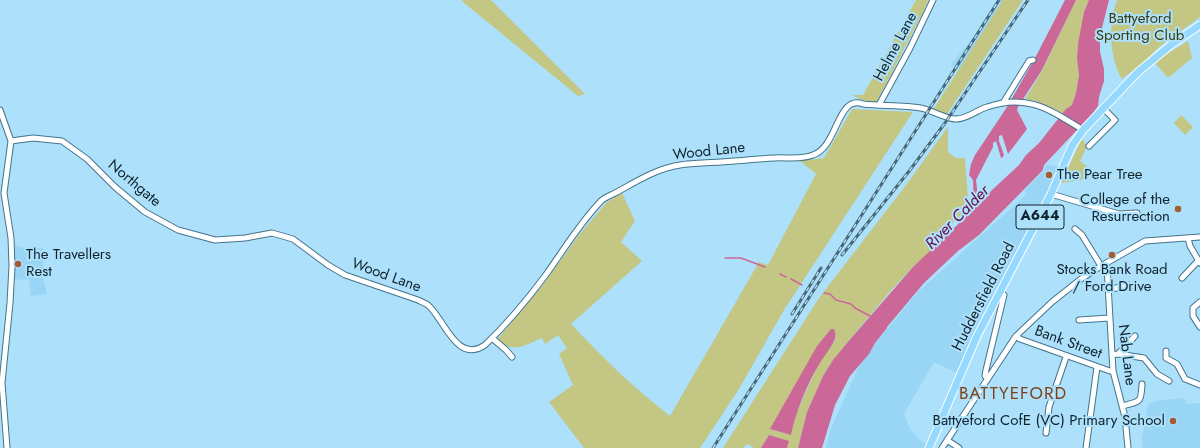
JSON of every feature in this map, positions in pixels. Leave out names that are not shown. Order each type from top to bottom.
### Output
[{"type":"highway","name":"Huddersfield Road","points":[[929,448],[977,336],[1051,194],[1081,129],[1138,72],[1172,44],[1200,24]]},
{"type":"street","name":"Helme Lane","points":[[879,105],[910,48],[933,0]]},
{"type":"street","points":[[1005,102],[1029,61],[1033,60]]},
{"type":"street","name":"Wood Lane","points":[[293,239],[328,265],[345,275],[418,300],[429,306],[452,338],[464,348],[473,351],[479,349],[492,338],[525,301],[575,231],[602,200],[639,180],[664,169],[680,165],[804,157],[814,155],[828,144],[841,116],[849,104],[858,102],[863,104],[921,108],[956,119],[1005,102],[1026,102],[1038,104],[1081,129]]},
{"type":"street","points":[[1089,146],[1117,121],[1103,108]]},
{"type":"street","points":[[0,110],[11,142],[4,193],[11,238],[12,266],[10,303],[2,364],[3,430],[7,448]]},
{"type":"street","name":"Northgate","points":[[11,142],[33,138],[62,142],[87,159],[115,187],[144,212],[178,230],[215,240],[245,238],[272,233],[293,239]]},
{"type":"street","points":[[1051,194],[1119,214],[1137,213]]},
{"type":"street","points":[[1075,229],[1082,235],[1103,265]]},
{"type":"street","points":[[942,448],[1016,336],[1052,302],[1081,279],[1145,241],[1200,237]]},
{"type":"street","points":[[1182,278],[1199,262],[1190,246],[1188,238]]},
{"type":"street","name":"Nab Lane","points":[[1103,265],[1107,267],[1113,371],[1125,417],[1128,448]]},
{"type":"street","points":[[1108,290],[1128,285],[1132,286]]},
{"type":"street","points":[[987,378],[985,376],[986,370],[1004,295],[1000,292]]},
{"type":"street","points":[[1200,302],[1193,308],[1193,316],[1200,327]]},
{"type":"street","points":[[1079,320],[1109,318]]},
{"type":"street","name":"Bank Street","points":[[1016,336],[1020,339],[1066,356],[1113,371]]},
{"type":"street","points":[[1118,354],[1135,336]]},
{"type":"street","points":[[492,338],[512,357]]},
{"type":"street","points":[[1166,351],[1166,358],[1178,364],[1185,379],[1199,385]]},
{"type":"street","points":[[1112,355],[1118,354],[1144,358],[1157,374],[1169,380]]},
{"type":"street","points":[[1046,432],[1049,406],[1066,356]]},
{"type":"street","points":[[1086,448],[1097,366]]},
{"type":"street","points":[[1122,406],[1138,402],[1141,398],[1142,384]]},
{"type":"street","points":[[946,440],[959,448]]},
{"type":"shaded area","points":[[997,0],[1004,0],[959,70],[951,64],[970,42]]},
{"type":"shaded area","points":[[1065,0],[1076,0],[1042,70],[1017,110],[1027,129],[1008,154],[1002,135],[999,136],[999,141],[1004,155],[1002,158],[996,141],[993,143],[993,147],[976,180],[979,205],[991,191],[1019,165],[1066,109],[1072,105],[1079,75],[1077,59],[1078,44],[1084,12],[1089,0],[1109,0],[1100,36],[1100,52],[1104,69],[1104,81],[1098,106],[1044,165],[1043,170],[979,235],[958,251],[924,283],[887,327],[869,354],[850,376],[835,405],[822,448],[798,448],[807,412],[823,376],[833,360],[913,267],[974,209],[973,180],[969,175],[971,164],[975,155],[1007,107],[1034,60]]},
{"type":"shaded area","points":[[1046,165],[1058,166],[1051,190],[979,325],[957,373],[934,362],[904,414],[910,429],[926,444],[925,448],[826,448],[831,428],[863,358],[918,292],[1026,195],[1025,190],[1045,170]]},
{"type":"shaded area","points":[[13,243],[19,247],[43,248],[43,277],[47,294],[31,296],[29,279],[13,280]]},
{"type":"shaded area","points":[[831,329],[834,329],[835,332],[834,340],[805,391],[791,435],[770,429],[817,346]]},
{"type":"shaded area","name":"Battyeford CofE (VC) Primary School","points":[[1184,398],[1187,404],[1200,403],[1200,448],[1143,448],[1142,439],[1148,404],[1158,401]]},
{"type":"shaded area","points":[[769,435],[789,441],[787,448],[761,448]]},
{"type":"green space","points":[[462,0],[491,0],[585,94],[578,96]]},
{"type":"green space","points":[[916,0],[928,0],[876,103],[862,100],[852,95],[863,95]]},
{"type":"green space","points":[[1003,0],[1023,0],[947,114],[933,110]]},
{"type":"green space","points":[[1076,0],[1089,0],[1084,12],[1077,59],[1079,75],[1076,93],[1072,105],[1062,114],[1036,101],[1025,99],[1042,71]]},
{"type":"green space","name":"Battyeford Sporting Club","points":[[1117,0],[1200,0],[1200,17],[1160,46],[1143,63],[1122,79],[1114,61],[1111,40],[1112,19]]},
{"type":"green space","points":[[1188,41],[1192,58],[1168,78],[1154,62]]},
{"type":"green space","points":[[852,109],[913,112],[784,310],[739,389],[700,448],[584,448],[549,402],[573,385],[559,354],[567,348],[558,335],[545,344],[542,338],[519,347],[509,347],[496,341],[542,286],[579,235],[606,203],[622,193],[635,221],[621,242],[642,261],[571,324],[619,372],[670,416],[759,262],[768,265],[816,174],[800,161],[824,158]]},
{"type":"green space","points":[[1181,115],[1193,127],[1185,135],[1174,123]]},
{"type":"green space","points":[[948,127],[948,152],[956,158],[965,158],[968,199],[965,212],[938,235],[944,239],[913,267],[893,288],[833,360],[823,376],[807,412],[798,448],[787,448],[788,441],[769,435],[761,448],[754,448],[747,444],[743,448],[723,448],[819,298],[903,189]],"holes":[[[836,333],[835,341],[822,358],[811,380],[796,414],[790,435],[770,429]]]},
{"type":"green space","points":[[1082,138],[1087,147],[1080,161],[1089,168],[1082,180],[1061,183]]},
{"type":"waterway","points":[[725,258],[741,258],[765,267]]},
{"type":"waterway","points":[[780,274],[786,277]]},
{"type":"waterway","points":[[791,279],[802,285]]},
{"type":"waterway","points":[[824,293],[830,294],[836,300],[851,304],[855,308],[870,316]]},
{"type":"railway","points":[[713,448],[999,0]]},
{"type":"railway","points":[[842,255],[910,170],[945,123],[1028,0]]},
{"type":"railway","points":[[792,314],[821,268]]},
{"type":"place","name":"The Pear Tree","points":[[1049,175]]},
{"type":"place","name":"College of the Resurrection","points":[[1178,209]]},
{"type":"place","name":"Stocks Bank Road / Ford Drive","points":[[1112,255]]},
{"type":"place","name":"The Travellers Rest","points":[[18,264]]},
{"type":"place","name":"Battyeford CofE (VC) Primary School","points":[[1173,421]]},
{"type":"district","name":"BATTYEFORD","points":[[1013,395]]},
{"type":"water label","name":"River Calder","points":[[958,218]]}]
